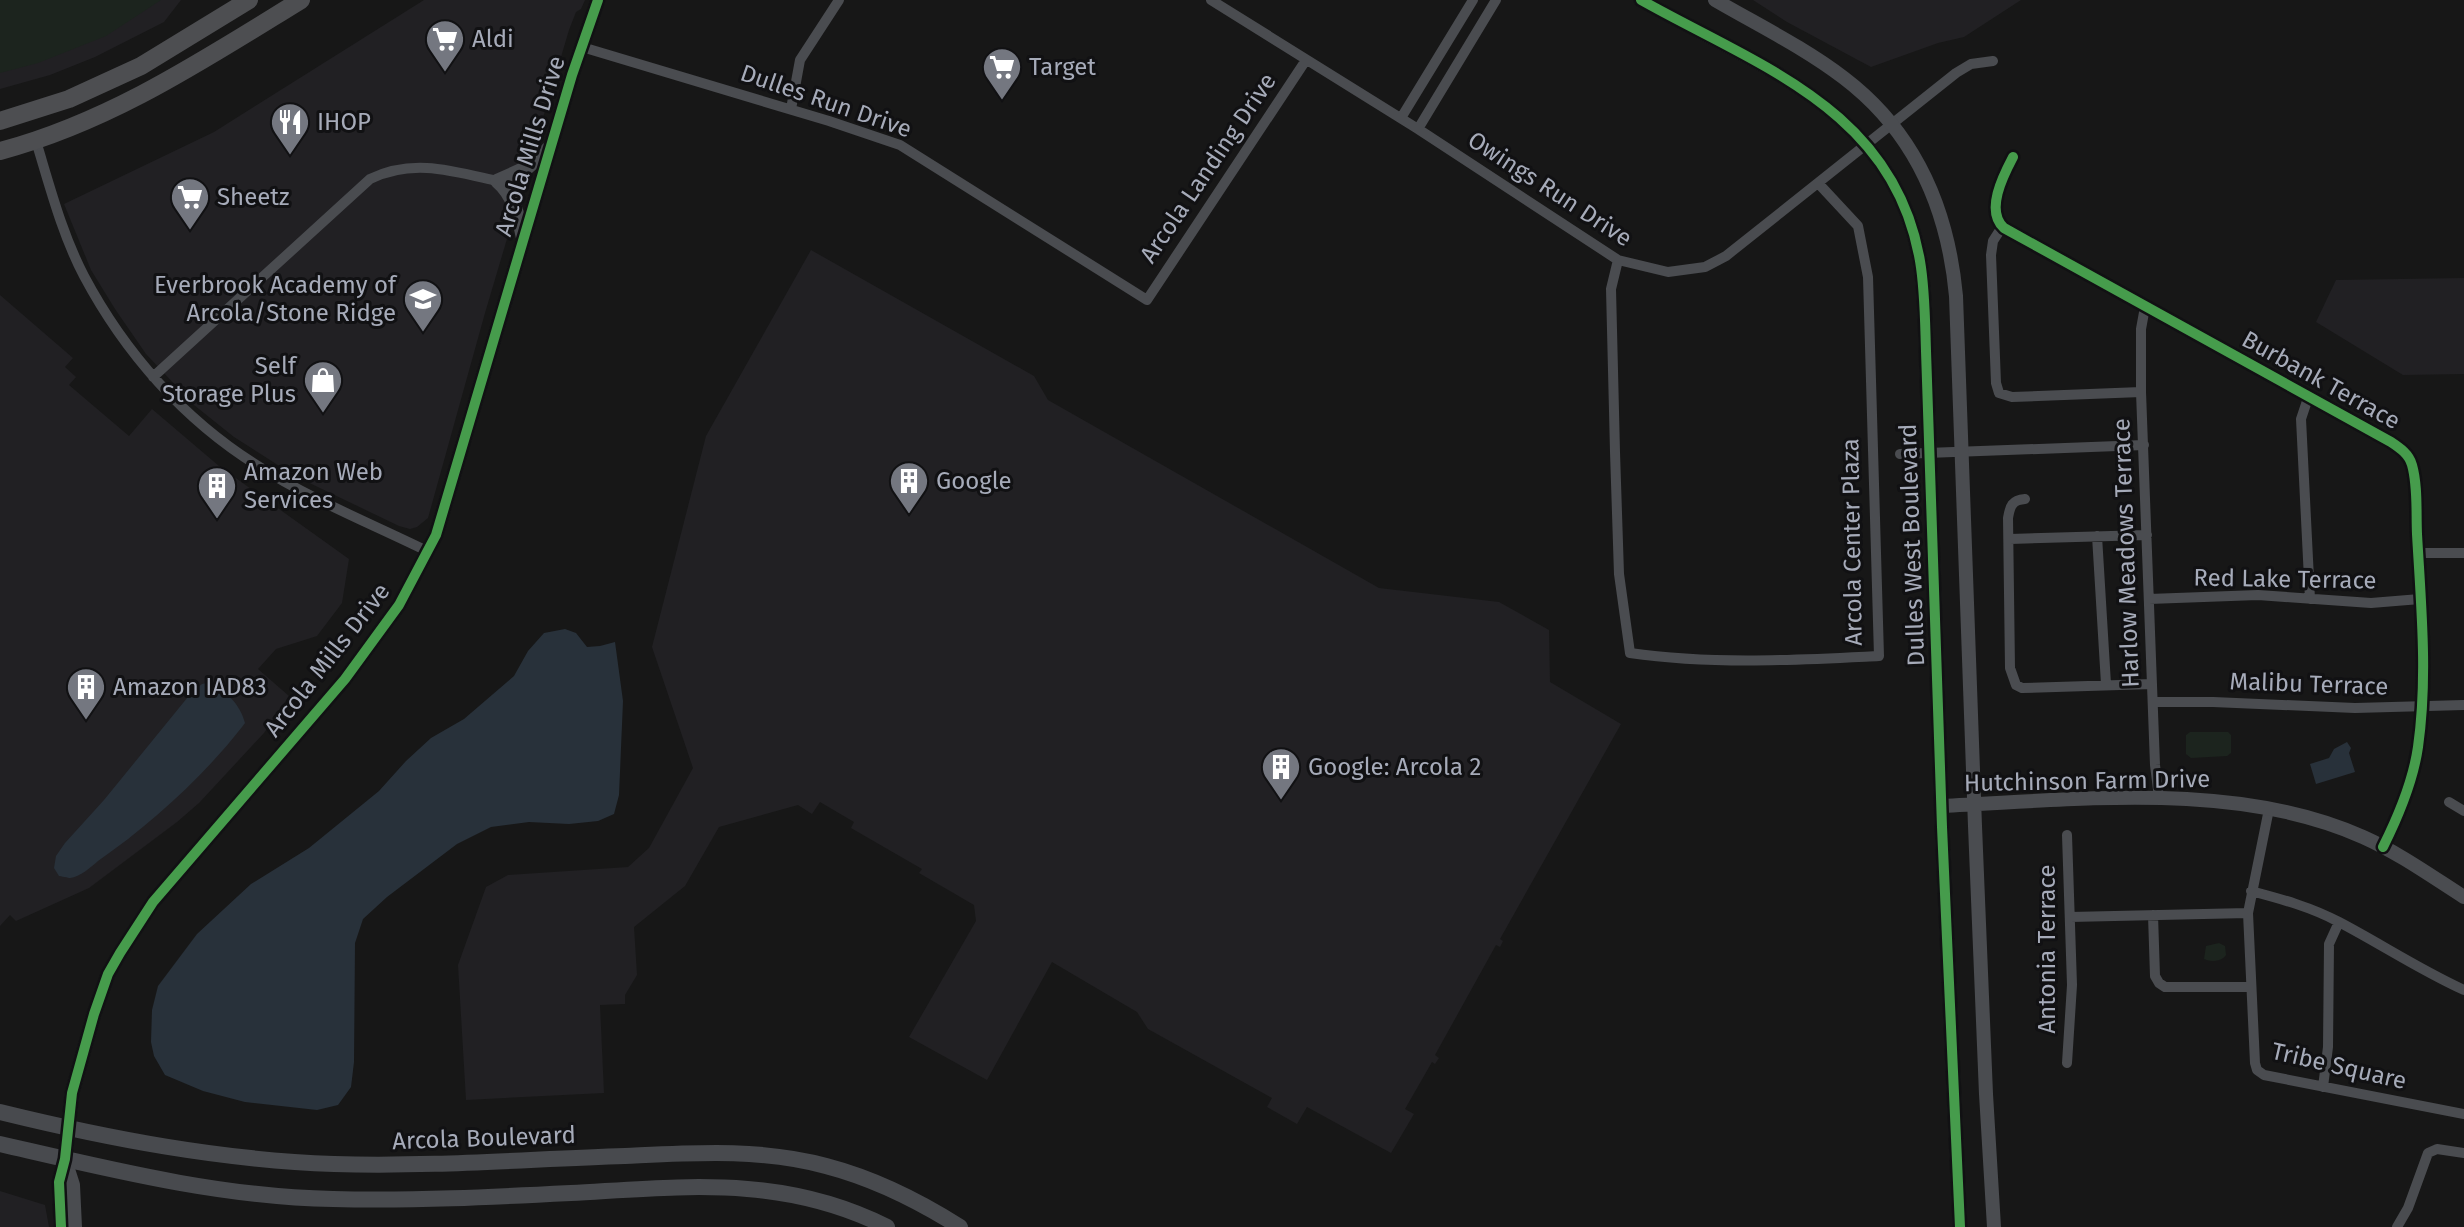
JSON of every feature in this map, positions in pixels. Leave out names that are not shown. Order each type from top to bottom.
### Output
[{"type":"main road","points":[[36,141],[35,128],[42,116],[69,99],[167,52],[249,0]]},
{"type":"main road","points":[[0,151],[36,141],[123,105],[203,60],[300,0]]},
{"type":"main road","points":[[0,121],[69,99]]},
{"type":"main road","name":"Arcola Boulevard","points":[[0,1112],[67,1129],[254,1160],[397,1164],[663,1154],[773,1156],[824,1165],[866,1179],[904,1196],[960,1227]]},
{"type":"main road","points":[[0,1144],[222,1189],[332,1199],[475,1197],[672,1186],[743,1187],[810,1198],[849,1210],[887,1227]]},
{"type":"street","name":"Arcola Mills Drive","points":[[61,1227],[60,1182],[72,1093],[97,1003],[108,974],[153,902],[345,679],[399,605],[429,552],[446,506],[523,240],[598,0]]},
{"type":"street","points":[[791,110],[800,60],[839,0]]},
{"type":"street","name":"Owings Run Drive","points":[[1211,0],[1401,118],[1618,260],[1668,272],[1704,267],[1734,250],[1956,73],[1972,64],[1993,61]]},
{"type":"street","points":[[1401,118],[1473,0]]},
{"type":"street","points":[[1418,129],[1496,0]]},
{"type":"street","name":"Dulles West Boulevard","points":[[1641,0],[1812,95],[1838,115],[1882,165],[1903,206],[1920,258],[1961,1227]]},
{"type":"street","points":[[1715,0],[1839,74],[1863,94],[1905,142],[1926,179],[1942,217],[1952,261],[1956,296],[1974,805],[1994,1227]]},
{"type":"street","name":"Dulles Run Drive","points":[[582,47],[877,136],[911,150],[1147,300]]},
{"type":"street","name":"Arcola Landing Drive","points":[[1147,300],[1306,60]]},
{"type":"street","points":[[36,141],[65,232],[84,275],[111,321],[153,377],[189,413],[258,466],[429,552]]},
{"type":"street","points":[[497,181],[528,167],[540,159],[552,145]]},
{"type":"street","points":[[2013,157],[2003,179],[1995,210],[2002,227],[1993,242],[1991,255],[1996,383],[1999,393],[2016,397],[2141,392]]},
{"type":"street","points":[[153,377],[370,179],[392,169],[423,166],[497,181],[510,195],[519,218],[523,240]]},
{"type":"street","name":"Arcola Center Plaza","points":[[1618,260],[1611,289],[1615,452],[1619,574],[1630,653],[1682,659],[1773,662],[1879,656],[1868,276],[1858,226],[1818,183]]},
{"type":"street","name":"Burbank Terrace","points":[[2002,227],[2391,442],[2406,454],[2413,467],[2423,707],[2410,784],[2399,816],[2383,847]]},
{"type":"street","name":"Harlow Meadows Terrace","points":[[2145,307],[2141,329],[2141,392],[2159,798]]},
{"type":"street","points":[[2308,398],[2301,419],[2310,599]]},
{"type":"street","points":[[1900,454],[2144,445]]},
{"type":"street","points":[[2025,499],[2015,500],[2010,510],[2010,668],[2016,685],[2022,688],[2152,684]]},
{"type":"street","points":[[2010,539],[2147,535]]},
{"type":"street","points":[[2097,536],[2106,684]]},
{"type":"street","points":[[2418,554],[2464,553]]},
{"type":"street","name":"Red Lake Terrace","points":[[2149,599],[2258,595],[2371,603],[2420,599]]},
{"type":"street","name":"Malibu Terrace","points":[[2153,702],[2356,708],[2464,705]]},
{"type":"street","name":"Hutchinson Farm Drive","points":[[1942,806],[2159,798],[2269,809],[2342,828],[2383,847],[2464,897]]},
{"type":"street","points":[[2449,802],[2464,811]]},
{"type":"street","name":"Tribe Square","points":[[2269,809],[2248,913],[2257,1070],[2264,1075],[2464,1114]]},
{"type":"street","name":"Antonia Terrace","points":[[2067,835],[2072,985],[2067,1063]]},
{"type":"street","points":[[2251,891],[2309,908],[2339,922],[2431,975],[2464,990]]},
{"type":"street","points":[[2070,917],[2248,913]]},
{"type":"street","points":[[2152,915],[2155,976],[2159,983],[2165,987],[2251,987]]},
{"type":"street","points":[[2323,1087],[2328,1047],[2327,964],[2329,944],[2339,922]]},
{"type":"street","points":[[2397,1227],[2408,1208],[2428,1153],[2437,1149],[2464,1153]]},
{"type":"street","name":"Arcola Mills Drive","points":[[65,1159],[74,1185],[75,1227]]},
{"type":"shaded area","points":[[0,0],[181,0],[164,22],[95,57],[50,75],[0,89]]},
{"type":"shaded area","points":[[0,0],[161,0],[106,36],[38,63],[0,73]]},
{"type":"shaded area","points":[[424,0],[585,0],[581,9],[576,12],[569,30],[485,313],[428,518],[410,529],[295,476],[234,437],[194,405],[146,354],[115,309],[91,270],[64,204],[214,132]]},
{"type":"shaded area","points":[[1753,0],[2021,0],[1964,37],[1938,43],[1871,67],[1787,22]]},
{"type":"shaded area","points":[[811,250],[1034,376],[1048,400],[1379,588],[1499,602],[1549,630],[1550,682],[1621,724],[1500,939],[1503,941],[1500,947],[1496,945],[1435,1055],[1439,1058],[1435,1064],[1432,1062],[1405,1109],[1414,1114],[1391,1153],[1307,1107],[1297,1124],[1267,1107],[1272,1098],[1148,1029],[1137,1012],[1052,962],[987,1080],[909,1037],[976,921],[974,905],[919,873],[922,869],[851,828],[854,822],[820,802],[812,814],[798,805],[719,827],[685,886],[634,927],[637,975],[625,995],[625,1004],[600,1005],[604,1093],[466,1100],[458,965],[486,887],[508,875],[628,867],[649,848],[693,768],[652,647],[706,436]]},
{"type":"shaded area","points":[[2464,278],[2464,374],[2403,375],[2316,322],[2336,280]]},
{"type":"shaded area","points":[[0,295],[73,358],[65,367],[76,377],[69,385],[129,436],[152,409],[219,466],[349,559],[342,603],[317,636],[276,649],[258,669],[289,696],[264,733],[199,803],[89,888],[16,921],[10,915],[0,926]]},
{"type":"shaded area","points":[[565,629],[576,633],[587,647],[615,642],[623,701],[619,795],[614,814],[598,821],[569,824],[529,822],[491,827],[457,844],[387,897],[363,919],[355,943],[354,1062],[351,1087],[338,1105],[317,1110],[245,1102],[203,1091],[165,1075],[154,1056],[151,1042],[152,1010],[158,986],[197,934],[251,884],[309,848],[379,791],[431,738],[464,719],[514,676],[528,651],[544,633]]},
{"type":"shaded area","points":[[207,683],[226,694],[236,704],[245,723],[242,727],[193,782],[137,832],[81,874],[70,878],[59,876],[54,868],[56,856],[65,843],[104,800],[192,692]]},
{"type":"shaded area","points":[[2190,732],[2228,732],[2231,735],[2231,753],[2227,756],[2191,758],[2186,754],[2186,735]]},
{"type":"shaded area","points":[[2347,742],[2351,748],[2349,753],[2355,772],[2316,784],[2310,764],[2329,758],[2334,749]]},
{"type":"shaded area","points":[[2219,943],[2225,946],[2226,955],[2216,961],[2204,959],[2206,946]]},
{"type":"shaded area","points":[[0,1191],[45,1205],[49,1227],[0,1227]]},
{"type":"cycle path","points":[[61,1227],[59,1182],[65,1159],[72,1093],[108,974],[153,902],[345,679],[399,605],[436,535],[572,75],[598,0]]},
{"type":"cycle path","points":[[1641,0],[1774,72],[1815,98],[1851,129],[1882,165],[1905,209],[1920,261],[1925,317],[1942,827],[1960,1227]]},
{"type":"cycle path","points":[[2013,157],[2001,183],[1996,203],[1996,212],[2004,228],[2391,442],[2411,461],[2416,491],[2423,694],[2416,760],[2400,811],[2383,847]]},
{"type":"place","name":"Aldi","points":[[445,73]]},
{"type":"place","name":"Target","points":[[1002,101]]},
{"type":"place","name":"IHOP","points":[[290,156]]},
{"type":"place","name":"Sheetz","points":[[190,231]]},
{"type":"place","name":"Everbrook Academy of Arcola/Stone Ridge","points":[[423,333]]},
{"type":"place","name":"Self Storage Plus","points":[[323,414]]},
{"type":"place","name":"Google","points":[[909,515]]},
{"type":"place","name":"Amazon Web Services","points":[[217,520]]},
{"type":"place","name":"Amazon IAD83","points":[[86,721]]},
{"type":"place","name":"Google: Arcola 2","points":[[1281,801]]}]
